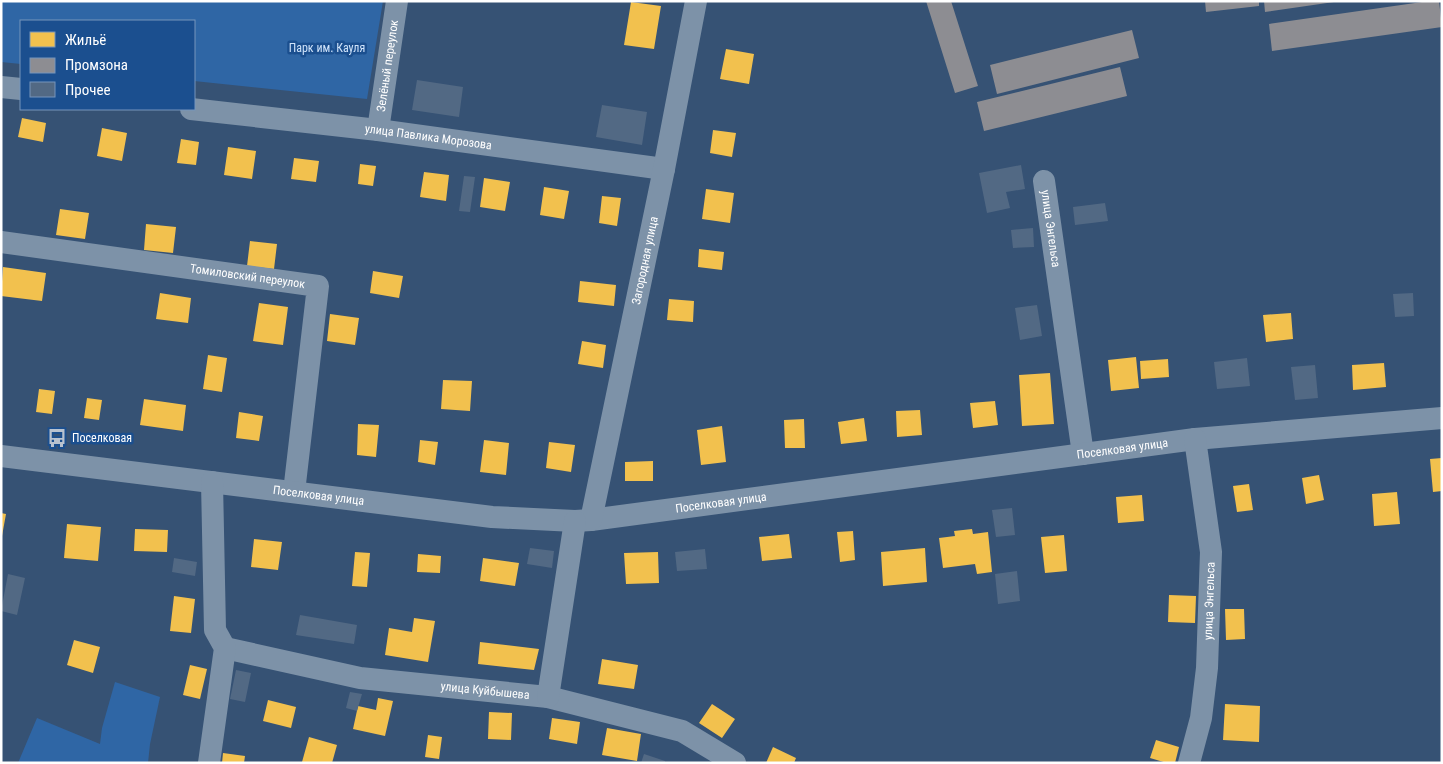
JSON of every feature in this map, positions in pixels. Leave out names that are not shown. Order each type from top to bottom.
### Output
[{"type":"street","name":"Зелёный переулок","points":[[378,130],[397,1]]},
{"type":"street","name":"Загородная улица","points":[[548,697],[583,520],[664,170],[696,1]]},
{"type":"street","points":[[1,87],[20,89]]},
{"type":"street","name":"улица Павлика Морозова","points":[[195,109],[378,130],[664,170]]},
{"type":"street","name":"улица Энгельса","points":[[1044,180],[1082,454]]},
{"type":"street","name":"Томиловский переулок","points":[[1,242],[318,286],[294,492]]},
{"type":"street","name":"Поселковая улица","points":[[1,456],[492,517],[583,520],[1194,439],[1442,418]]},
{"type":"street","name":"улица Энгельса","points":[[1189,763],[1201,718],[1206,676],[1211,552],[1194,439]]},
{"type":"street","points":[[209,763],[225,648],[215,630],[212,482]]},
{"type":"street","name":"улица Куйбышева","points":[[225,648],[360,678],[548,697],[682,731],[736,763]]},
{"type":"green space","name":"Парк им. Кауля","points":[[1,1],[383,1],[367,99],[195,81],[195,20],[20,20],[20,64],[1,62]]},
{"type":"green space","points":[[115,682],[160,697],[148,763],[18,763],[37,718],[100,744],[102,728]]},
{"type":"building: Жильё","points":[[631,2],[661,6],[654,49],[624,45]]},
{"type":"building: Жильё","points":[[726,49],[754,54],[749,84],[720,79]]},
{"type":"building: Жильё","points":[[22,118],[46,123],[43,142],[18,137]]},
{"type":"building: Жильё","points":[[102,128],[127,133],[122,161],[97,156]]},
{"type":"building: Жильё","points":[[713,130],[736,133],[732,157],[710,153]]},
{"type":"building: Жильё","points":[[181,139],[199,142],[196,165],[177,163]]},
{"type":"building: Жильё","points":[[228,147],[256,151],[252,179],[224,175]]},
{"type":"building: Жильё","points":[[294,158],[319,161],[316,182],[291,179]]},
{"type":"building: Жильё","points":[[360,164],[376,166],[373,186],[358,184]]},
{"type":"building: Жильё","points":[[424,172],[449,175],[446,201],[420,197]]},
{"type":"building: Жильё","points":[[484,178],[510,182],[505,211],[480,207]]},
{"type":"building: Жильё","points":[[544,187],[569,191],[564,219],[540,215]]},
{"type":"building: Жильё","points":[[706,189],[734,193],[730,223],[702,219]]},
{"type":"building: Жильё","points":[[602,196],[621,198],[617,226],[599,223]]},
{"type":"building: Жильё","points":[[60,209],[89,213],[85,239],[56,235]]},
{"type":"building: Жильё","points":[[146,224],[176,227],[173,253],[144,250]]},
{"type":"building: Жильё","points":[[250,241],[277,244],[274,269],[247,266]]},
{"type":"building: Жильё","points":[[699,249],[724,252],[722,270],[698,267]]},
{"type":"building: Жильё","points":[[3,267],[46,273],[42,301],[1,296]]},
{"type":"building: Жильё","points":[[373,271],[403,276],[399,298],[370,293]]},
{"type":"building: Жильё","points":[[580,281],[616,285],[614,306],[578,302]]},
{"type":"building: Жильё","points":[[160,293],[191,298],[188,323],[156,319]]},
{"type":"building: Жильё","points":[[669,299],[694,301],[693,322],[667,320]]},
{"type":"building: Жильё","points":[[259,303],[288,307],[283,345],[253,341]]},
{"type":"building: Жильё","points":[[1291,313],[1293,339],[1266,342],[1263,315]]},
{"type":"building: Жильё","points":[[330,314],[359,318],[355,345],[327,341]]},
{"type":"building: Жильё","points":[[582,341],[606,345],[603,368],[578,364]]},
{"type":"building: Жильё","points":[[208,355],[227,358],[222,392],[203,389]]},
{"type":"building: Жильё","points":[[1136,357],[1139,388],[1111,391],[1108,360]]},
{"type":"building: Жильё","points":[[1168,359],[1169,377],[1141,379],[1140,361]]},
{"type":"building: Жильё","points":[[1384,363],[1386,387],[1353,390],[1352,365]]},
{"type":"building: Жильё","points":[[1050,373],[1054,424],[1022,426],[1019,375]]},
{"type":"building: Жильё","points":[[443,380],[472,381],[470,411],[441,409]]},
{"type":"building: Жильё","points":[[39,389],[55,391],[52,414],[36,412]]},
{"type":"building: Жильё","points":[[87,398],[102,400],[99,420],[84,418]]},
{"type":"building: Жильё","points":[[144,399],[186,405],[183,431],[140,425]]},
{"type":"building: Жильё","points":[[995,401],[998,425],[973,428],[970,403]]},
{"type":"building: Жильё","points":[[920,410],[922,435],[897,437],[896,411]]},
{"type":"building: Жильё","points":[[239,412],[263,416],[259,441],[236,438]]},
{"type":"building: Жильё","points":[[864,418],[867,441],[841,444],[838,422]]},
{"type":"building: Жильё","points":[[804,419],[805,448],[785,448],[784,420]]},
{"type":"building: Жильё","points":[[358,424],[379,425],[376,457],[357,455]]},
{"type":"building: Жильё","points":[[722,426],[726,462],[701,465],[697,430]]},
{"type":"building: Жильё","points":[[420,440],[438,442],[435,465],[418,462]]},
{"type":"building: Жильё","points":[[484,440],[509,443],[506,475],[480,472]]},
{"type":"building: Жильё","points":[[549,442],[575,445],[571,472],[546,468]]},
{"type":"building: Жильё","points":[[1442,458],[1442,491],[1433,492],[1430,459]]},
{"type":"building: Жильё","points":[[653,461],[653,481],[625,481],[625,462]]},
{"type":"building: Жильё","points":[[1319,475],[1324,500],[1306,504],[1302,478]]},
{"type":"building: Жильё","points":[[1249,484],[1253,510],[1237,512],[1233,486]]},
{"type":"building: Жильё","points":[[1397,492],[1400,524],[1374,526],[1372,494]]},
{"type":"building: Жильё","points":[[1142,495],[1144,521],[1118,523],[1116,497]]},
{"type":"building: Жильё","points":[[1,513],[6,514],[2,536],[1,535]]},
{"type":"building: Жильё","points":[[67,524],[101,527],[98,561],[64,558]]},
{"type":"building: Жильё","points":[[135,529],[168,530],[167,552],[134,551]]},
{"type":"building: Жильё","points":[[972,529],[973,534],[988,532],[992,572],[977,574],[975,564],[943,568],[939,538],[955,536],[954,531]]},
{"type":"building: Жильё","points":[[853,531],[855,560],[840,562],[837,532]]},
{"type":"building: Жильё","points":[[789,534],[792,558],[762,561],[759,537]]},
{"type":"building: Жильё","points":[[1064,535],[1067,571],[1045,573],[1041,537]]},
{"type":"building: Жильё","points":[[254,539],[282,542],[278,570],[251,567]]},
{"type":"building: Жильё","points":[[925,548],[927,582],[883,586],[881,552]]},
{"type":"building: Жильё","points":[[355,552],[370,553],[367,587],[352,586]]},
{"type":"building: Жильё","points":[[658,552],[659,583],[626,584],[624,553]]},
{"type":"building: Жильё","points":[[418,554],[441,556],[440,573],[417,572]]},
{"type":"building: Жильё","points":[[483,558],[519,563],[515,586],[480,581]]},
{"type":"building: Жильё","points":[[1169,595],[1196,596],[1195,623],[1168,622]]},
{"type":"building: Жильё","points":[[174,596],[195,599],[191,633],[170,631]]},
{"type":"building: Жильё","points":[[1225,609],[1244,609],[1245,639],[1226,640]]},
{"type":"building: Жильё","points":[[414,618],[435,621],[428,662],[385,655],[389,628],[412,632]]},
{"type":"building: Жильё","points":[[74,640],[100,647],[93,673],[67,665]]},
{"type":"building: Жильё","points":[[480,642],[539,649],[534,670],[478,664]]},
{"type":"building: Жильё","points":[[602,659],[638,665],[634,689],[598,684]]},
{"type":"building: Жильё","points":[[190,665],[207,669],[200,699],[183,695]]},
{"type":"building: Жильё","points":[[378,698],[393,701],[385,736],[353,729],[358,706],[376,710]]},
{"type":"building: Жильё","points":[[268,700],[296,707],[291,728],[263,721]]},
{"type":"building: Жильё","points":[[712,704],[735,719],[722,738],[699,723]]},
{"type":"building: Жильё","points":[[1225,704],[1260,706],[1259,742],[1223,740]]},
{"type":"building: Жильё","points":[[489,712],[512,713],[511,740],[488,739]]},
{"type":"building: Жильё","points":[[552,718],[580,722],[577,744],[549,739]]},
{"type":"building: Жильё","points":[[607,728],[641,734],[637,761],[602,755]]},
{"type":"building: Жильё","points":[[428,735],[442,737],[439,759],[425,757]]},
{"type":"building: Жильё","points":[[309,737],[337,745],[332,763],[302,762]]},
{"type":"building: Жильё","points":[[1156,740],[1179,747],[1175,763],[1167,763],[1150,758]]},
{"type":"building: Жильё","points":[[773,747],[796,758],[794,763],[766,763]]},
{"type":"building: Жильё","points":[[223,753],[245,756],[244,763],[222,763]]},
{"type":"building: Промзона","points":[[926,1],[951,1],[978,86],[955,93]]},
{"type":"building: Промзона","points":[[1205,1],[1259,1],[1259,6],[1206,12]]},
{"type":"building: Промзона","points":[[1264,1],[1334,1],[1334,2],[1265,12]]},
{"type":"building: Промзона","points":[[1439,1],[1442,27],[1272,51],[1269,24]]},
{"type":"building: Промзона","points":[[1132,30],[1139,58],[997,94],[990,65]]},
{"type":"building: Промзона","points":[[1120,67],[1127,96],[984,131],[977,102]]},
{"type":"building: Прочее","points":[[417,80],[463,87],[459,117],[412,110]]},
{"type":"building: Прочее","points":[[602,105],[647,112],[642,145],[596,137]]},
{"type":"building: Прочее","points":[[1021,165],[1025,189],[1006,192],[1010,208],[987,213],[979,173]]},
{"type":"building: Прочее","points":[[464,176],[475,177],[470,212],[459,211]]},
{"type":"building: Прочее","points":[[1105,203],[1108,221],[1075,225],[1073,207]]},
{"type":"building: Прочее","points":[[1033,228],[1034,247],[1013,248],[1011,230]]},
{"type":"building: Прочее","points":[[1413,293],[1414,316],[1395,317],[1393,294]]},
{"type":"building: Прочее","points":[[1037,305],[1042,336],[1020,340],[1015,308]]},
{"type":"building: Прочее","points":[[1247,358],[1250,386],[1217,389],[1214,362]]},
{"type":"building: Прочее","points":[[1315,365],[1318,398],[1295,400],[1291,367]]},
{"type":"building: Прочее","points":[[1012,508],[1015,535],[996,537],[992,510]]},
{"type":"building: Прочее","points":[[530,548],[554,551],[552,568],[527,564]]},
{"type":"building: Прочее","points":[[705,549],[707,569],[677,571],[675,552]]},
{"type":"building: Прочее","points":[[174,558],[197,562],[195,576],[172,572]]},
{"type":"building: Прочее","points":[[1017,571],[1020,601],[998,604],[995,574]]},
{"type":"building: Прочее","points":[[8,574],[25,578],[17,615],[1,611]]},
{"type":"building: Прочее","points":[[300,615],[357,625],[354,644],[296,635]]},
{"type":"building: Прочее","points":[[236,670],[251,673],[245,702],[230,699]]},
{"type":"building: Прочее","points":[[350,692],[362,694],[357,711],[346,708]]},
{"type":"building: Прочее","points":[[644,754],[665,761],[665,763],[641,763]]},
{"type":"place","name":"Поселковая","points":[[57,438]]}]
